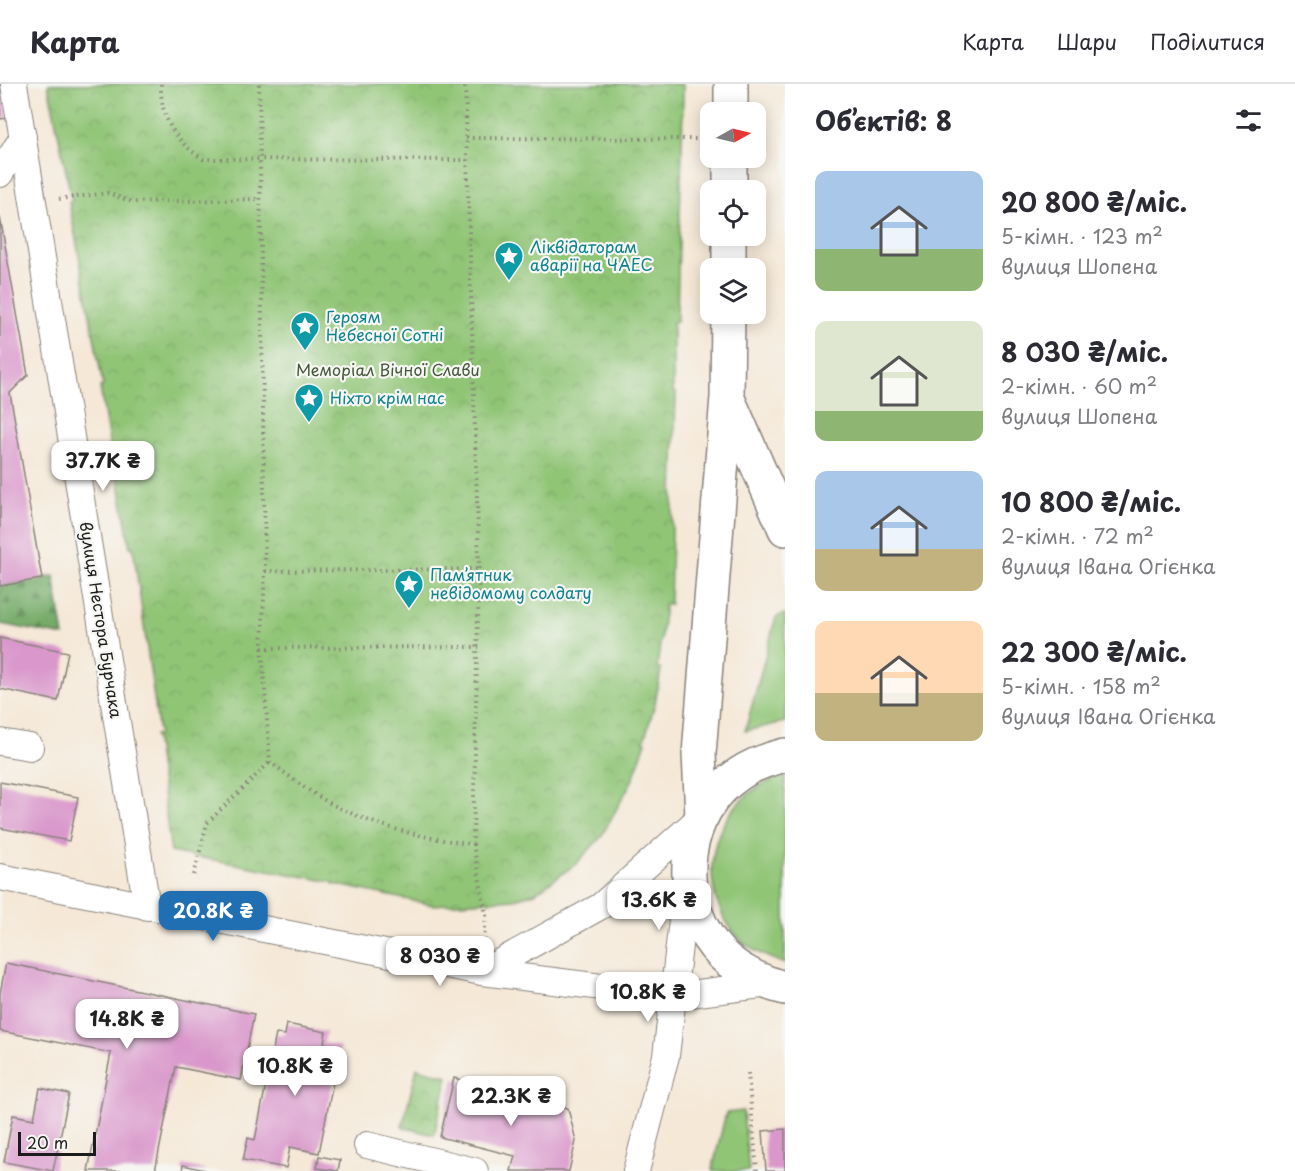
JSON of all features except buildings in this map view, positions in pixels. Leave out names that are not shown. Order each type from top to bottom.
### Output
[{"type":"main road","points":[[731,84],[731,102]]},
{"type":"main road","points":[[702,816],[699,754],[727,397],[728,324]]},
{"type":"main road","points":[[727,397],[785,529]]},
{"type":"main road","points":[[777,986],[734,965],[716,948],[702,927],[692,903],[688,871],[691,846],[702,816],[718,793],[738,774],[763,761],[785,755]]},
{"type":"street","name":"вулиця Нестора Бурчака","points":[[14,84],[147,907]]},
{"type":"street","points":[[0,174],[23,137]]},
{"type":"street","points":[[0,742],[30,747]]},
{"type":"street","points":[[482,972],[601,906],[702,816]]},
{"type":"street","points":[[636,1171],[666,1056],[688,871]]},
{"type":"street","points":[[0,877],[482,972],[674,996],[777,986]]},
{"type":"street","points":[[367,1145],[475,1171]]},
{"type":"path","points":[[161,84],[166,121],[188,150],[203,159],[466,160]]},
{"type":"path","points":[[194,875],[207,823],[270,762],[262,648],[265,571],[259,84]]},
{"type":"path","points":[[465,84],[479,569],[473,844],[486,915]]},
{"type":"path","points":[[466,138],[698,139]]},
{"type":"path","points":[[59,199],[108,193],[132,202],[261,199]]},
{"type":"path","points":[[265,571],[479,569]]},
{"type":"path","points":[[262,648],[479,647]]},
{"type":"path","points":[[270,762],[342,810],[396,830],[437,840],[473,844]]},
{"type":"path","points":[[748,1073],[757,1171]]},
{"type":"green space","name":"Меморіал Вічної Слави","points":[[48,84],[683,84],[677,321],[673,322],[673,392],[676,393],[670,605],[665,605],[657,668],[661,669],[655,703],[644,741],[646,742],[633,779],[601,837],[576,864],[535,893],[515,899],[433,905],[333,884],[333,882],[171,852],[155,735],[159,734],[133,547],[130,547],[118,478],[115,479],[100,387],[103,385],[69,202],[72,201]]},
{"type":"green space","points":[[54,576],[64,636],[0,624],[0,586]]},
{"type":"green space","points":[[785,614],[785,722],[745,731],[776,617]]},
{"type":"green space","points":[[785,776],[785,964],[752,949],[735,934],[721,912],[714,888],[712,864],[716,841],[726,819],[741,800],[761,786]]},
{"type":"green space","points":[[417,1068],[448,1076],[434,1135],[402,1127]]},
{"type":"green space","points":[[743,1111],[749,1171],[712,1171],[726,1113]]},
{"type":"place","name":"Ліквідаторам аварії на ЧАЕС","points":[[509,282]]},
{"type":"place","name":"Героям Небесної Сотні","points":[[305,352]]},
{"type":"place","name":"Ніхто крім нас","points":[[309,424]]},
{"type":"place","name":"Пам’ятник невідомому солдату","points":[[409,610]]}]
